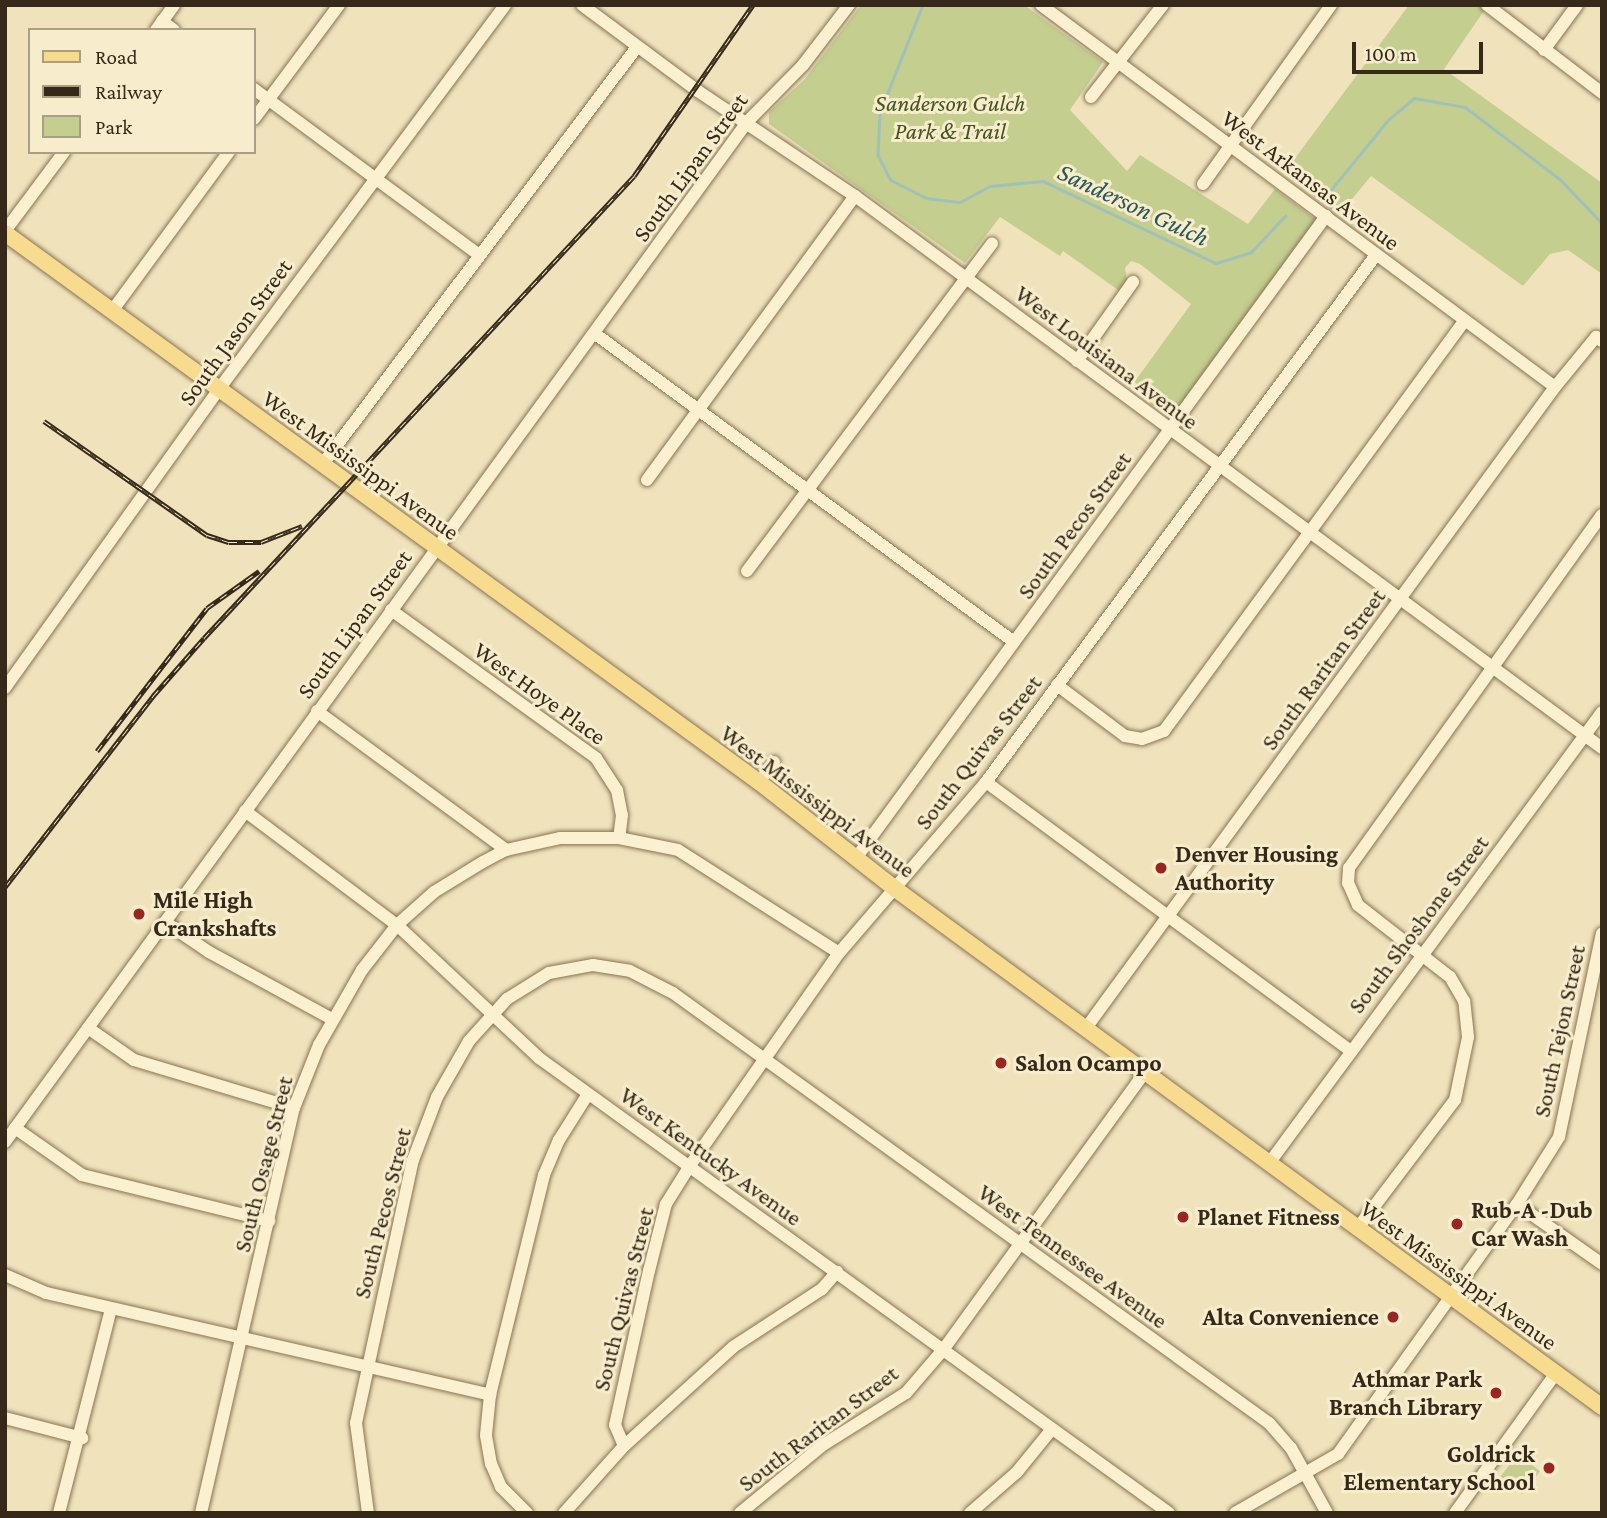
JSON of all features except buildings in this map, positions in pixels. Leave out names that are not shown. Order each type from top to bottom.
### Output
[{"type":"main road","name":"West Mississippi Avenue","points":[[5,232],[759,782],[894,888],[1602,1407]]},
{"type":"street","points":[[159,25],[174,5]]},
{"type":"street","points":[[256,116],[339,5]]},
{"type":"street","name":"South Jason Street","points":[[5,687],[373,178],[505,5]]},
{"type":"street","name":"West Louisiana Avenue","points":[[582,5],[637,47],[855,196],[1602,748]]},
{"type":"street","name":"South Lipan Street","points":[[5,1142],[748,121],[803,65],[849,5]]},
{"type":"street","name":"West Arkansas Avenue","points":[[1041,5],[1555,387]]},
{"type":"street","points":[[1091,97],[1121,63],[1163,5]]},
{"type":"street","points":[[1203,184],[1331,5]]},
{"type":"street","points":[[1487,5],[1602,93]]},
{"type":"street","points":[[1544,50],[1577,5]]},
{"type":"street","points":[[322,465],[637,47]]},
{"type":"street","points":[[256,91],[479,256]]},
{"type":"street","points":[[5,232],[63,154]]},
{"type":"street","points":[[113,311],[228,154]]},
{"type":"street","points":[[647,480],[855,196]]},
{"type":"street","name":"South Pecos Street","points":[[856,858],[1326,216]]},
{"type":"street","points":[[747,571],[992,243]]},
{"type":"street","name":"South Quivas Street","points":[[624,1446],[615,1425],[649,1271],[666,1204],[689,1167],[839,953],[986,782],[1376,256]]},
{"type":"street","points":[[1077,360],[1133,282]]},
{"type":"street","points":[[1058,685],[1125,736],[1142,739],[1164,731],[1311,535],[1465,320]]},
{"type":"street","points":[[594,333],[1014,642]]},
{"type":"street","name":"South Raritan Street","points":[[1086,1028],[1555,387],[1599,339]]},
{"type":"street","points":[[1357,1229],[1448,1111],[1460,1085],[1468,1037],[1466,1011],[1450,977],[1358,905],[1348,883],[1349,868],[1602,515]]},
{"type":"street","name":"West Hoye Place","points":[[391,610],[596,758],[612,779],[621,803],[619,838]]},
{"type":"street","points":[[317,711],[506,850]]},
{"type":"street","name":"South Shoshone Street","points":[[1270,1162],[1350,1050],[1602,712]]},
{"type":"street","points":[[759,782],[774,762]]},
{"type":"street","points":[[986,782],[1350,1050]]},
{"type":"street","name":"West Kentucky Avenue","points":[[245,811],[397,925],[539,1058],[1170,1513]]},
{"type":"street","name":"South Osage Street","points":[[201,1513],[294,1108],[332,1019],[362,970],[397,925],[446,883],[506,850],[560,838],[619,838]]},
{"type":"street","points":[[619,838],[678,850],[839,953]]},
{"type":"street","points":[[165,922],[332,1019]]},
{"type":"street","name":"South Tejon Street","points":[[1235,1513],[1308,1474],[1338,1454],[1517,1204],[1559,1137],[1602,933]]},
{"type":"street","name":"South Pecos Street","points":[[368,1513],[356,1423],[413,1160],[447,1076],[492,1013],[536,978],[593,965]]},
{"type":"street","name":"West Tennessee Avenue","points":[[593,965],[630,971],[656,982],[1269,1423],[1308,1474],[1327,1513]]},
{"type":"street","points":[[89,1028],[134,1060],[294,1108]]},
{"type":"street","name":"South Raritan Street","points":[[740,1513],[823,1445],[906,1393],[943,1350],[1145,1072]]},
{"type":"street","points":[[527,1513],[501,1487],[491,1464],[486,1435],[490,1395],[544,1175],[559,1140],[588,1094]]},
{"type":"street","points":[[15,1128],[82,1174],[269,1221]]},
{"type":"street","points":[[1517,1204],[1602,1264]]},
{"type":"street","points":[[564,1513],[624,1446],[733,1347],[822,1289],[837,1272]]},
{"type":"street","points":[[5,1275],[46,1293],[490,1395]]},
{"type":"street","points":[[59,1513],[82,1438],[111,1309]]},
{"type":"street","points":[[1455,1513],[1556,1373]]},
{"type":"street","points":[[5,1418],[82,1438]]},
{"type":"street","points":[[970,1513],[1017,1472],[1052,1429]]},
{"type":"green space","name":"Sanderson Gulch Park & Trail","points":[[861,5],[1024,5],[1103,62],[1070,110],[1127,171],[1140,155],[1248,224],[1275,189],[1316,220],[1172,420],[1130,388],[1191,304],[1140,264],[1131,261],[1125,268],[1127,283],[1121,292],[1063,251],[1060,256],[1000,217],[965,263],[769,124],[769,112],[804,80]]},
{"type":"green space","points":[[1409,5],[1488,5],[1444,69],[1602,183],[1602,274],[1568,250],[1550,254],[1523,286],[1371,176],[1339,215],[1284,173]]},
{"type":"green space","points":[[1518,1454],[1540,1471],[1522,1494],[1500,1477]]},
{"type":"waterway","name":"Sanderson Gulch","points":[[923,5],[880,113],[878,155],[891,180],[926,198],[960,202],[990,186],[1043,181],[1216,263],[1251,252],[1285,216]]},
{"type":"waterway","name":"Sanderson Gulch","points":[[1330,191],[1388,120],[1414,98],[1465,107],[1560,179],[1602,223]]},
{"type":"railway","points":[[5,887],[153,696],[204,638],[634,176],[753,5]]},
{"type":"railway","points":[[44,421],[207,535],[229,542],[261,542],[302,526]]},
{"type":"railway","points":[[97,751],[207,608],[259,571]]},
{"type":"place","name":"Denver Housing Authority","points":[[1161,868]]},
{"type":"place","name":"Mile High Crankshafts","points":[[139,914]]},
{"type":"place","name":"Salon Ocampo","points":[[1001,1063]]},
{"type":"place","name":"Planet Fitness","points":[[1183,1217]]},
{"type":"place","name":"Rub-A -Dub Car Wash","points":[[1457,1224]]},
{"type":"place","name":"Alta Convenience","points":[[1393,1317]]},
{"type":"place","name":"Athmar Park Branch Library","points":[[1496,1393]]},
{"type":"place","name":"Goldrick Elementary School","points":[[1549,1468]]}]
